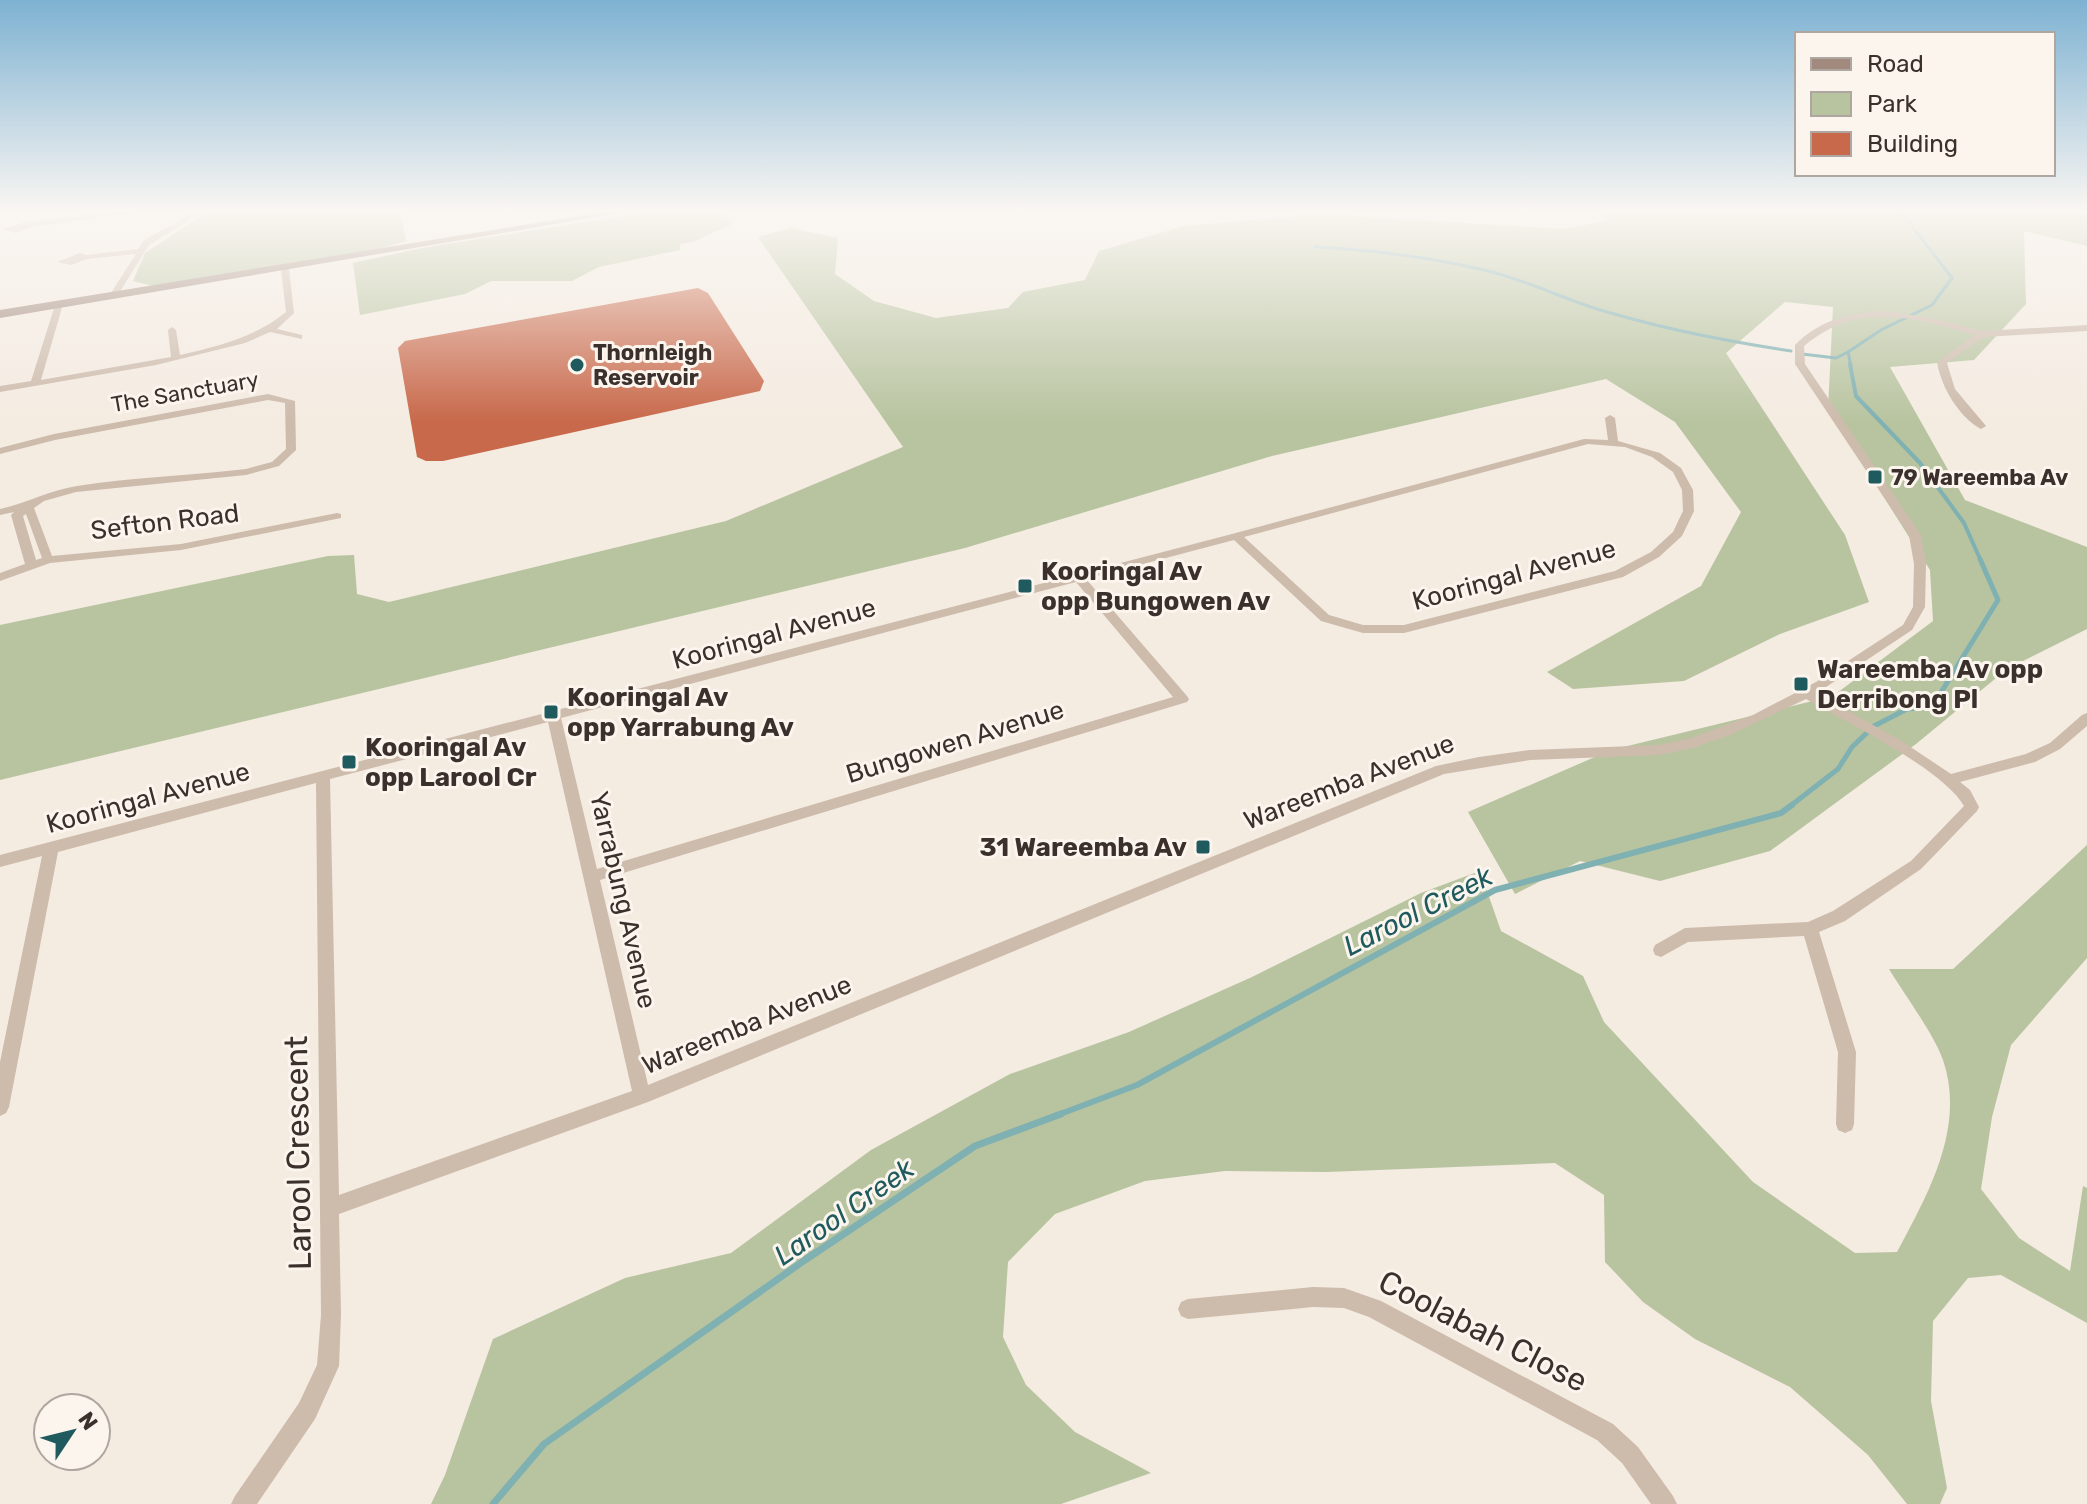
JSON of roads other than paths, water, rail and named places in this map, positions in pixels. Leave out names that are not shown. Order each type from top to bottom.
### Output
[{"type":"main road","points":[[0,314],[207,281]]},
{"type":"street","points":[[113,296],[121,281]]},
{"type":"street","points":[[0,389],[233,345],[272,330],[290,313],[286,281]]},
{"type":"street","points":[[35,383],[59,304]]},
{"type":"street","name":"Wareemba Avenue","points":[[329,1208],[642,1096],[1441,770],[1517,756],[1641,752],[1678,746],[1722,733],[1805,692],[1908,627],[1919,607],[1921,580],[1915,535],[1800,364],[1799,345],[1833,322],[1864,315],[1913,316],[1982,334]]},
{"type":"street","points":[[1981,426],[1953,395],[1942,375],[1942,362],[1982,334],[2087,328]]},
{"type":"street","points":[[172,330],[176,357]]},
{"type":"street","points":[[272,330],[299,337]]},
{"type":"street","name":"The Sanctuary","points":[[0,451],[54,437],[255,399],[276,397],[290,401],[291,450],[281,462],[204,478],[87,489],[25,507]]},
{"type":"street","points":[[1610,418],[1613,441]]},
{"type":"street","name":"Kooringal Avenue","points":[[0,861],[1080,579],[1236,536],[1567,445],[1613,441],[1655,454],[1675,469],[1688,485],[1692,503],[1686,524],[1665,550],[1619,574],[1435,621],[1382,630],[1339,624],[1306,603],[1236,536]]},
{"type":"street","points":[[0,512],[25,507],[30,510],[48,560]]},
{"type":"street","points":[[25,507],[17,515],[31,565]]},
{"type":"street","name":"Sefton Road","points":[[0,577],[48,560],[181,547],[337,516]]},
{"type":"street","name":"Bungowen Avenue","points":[[591,877],[1182,699],[1080,579]]},
{"type":"street","points":[[1661,950],[1685,935],[1810,929],[1839,916],[1916,865],[1962,821],[1972,807],[1971,798],[1950,779],[1805,692]]},
{"type":"street","name":"Yarrabung Avenue","points":[[554,716],[642,1096]]},
{"type":"street","points":[[1950,779],[2030,758],[2055,746],[2087,718]]},
{"type":"street","name":"Larool Crescent","points":[[243,1504],[307,1411],[328,1366],[331,1315],[323,776]]},
{"type":"street","points":[[0,1107],[51,848]]},
{"type":"street","points":[[1810,929],[1847,1052],[1845,1124]]},
{"type":"street","name":"Coolabah Close","points":[[1188,1309],[1313,1297],[1344,1298],[1374,1308],[1605,1432],[1630,1455],[1665,1504]]},
{"type":"waterway","points":[[1521,281],[1642,322],[1791,351]]},
{"type":"waterway","name":"Larool Creek","points":[[1848,352],[1881,330],[1932,305],[1950,281]]},
{"type":"waterway","points":[[1802,354],[1836,358],[1848,352]]},
{"type":"waterway","name":"Larool Creek","points":[[1848,352],[1851,366]]},
{"type":"waterway","name":"Larool Creek","points":[[1850,364],[1856,396],[1920,463],[1964,523],[1981,561]]},
{"type":"waterway","name":"Larool Creek","points":[[1789,807],[1838,769],[1852,747],[1874,726],[1907,709],[1932,707],[1998,600],[1980,559]]},
{"type":"waterway","name":"Larool Creek","points":[[1055,1116],[1137,1085],[1495,890],[1781,813],[1792,805]]},
{"type":"waterway","name":"Larool Creek","points":[[493,1504],[544,1444],[805,1260],[975,1146],[1061,1114]]},
{"type":"place","name":"Thornleigh Reservoir","points":[[577,365]]},
{"type":"place","name":"79 Wareemba Av","points":[[1875,477]]},
{"type":"place","name":"Kooringal Av opp Bungowen Av","points":[[1025,586]]},
{"type":"place","name":"Wareemba Av opp Derribong Pl","points":[[1801,684]]},
{"type":"place","name":"Kooringal Av opp Yarrabung Av","points":[[551,712]]},
{"type":"place","name":"Kooringal Av opp Larool Cr","points":[[349,762]]},
{"type":"place","name":"31 Wareemba Av","points":[[1203,847]]}]
